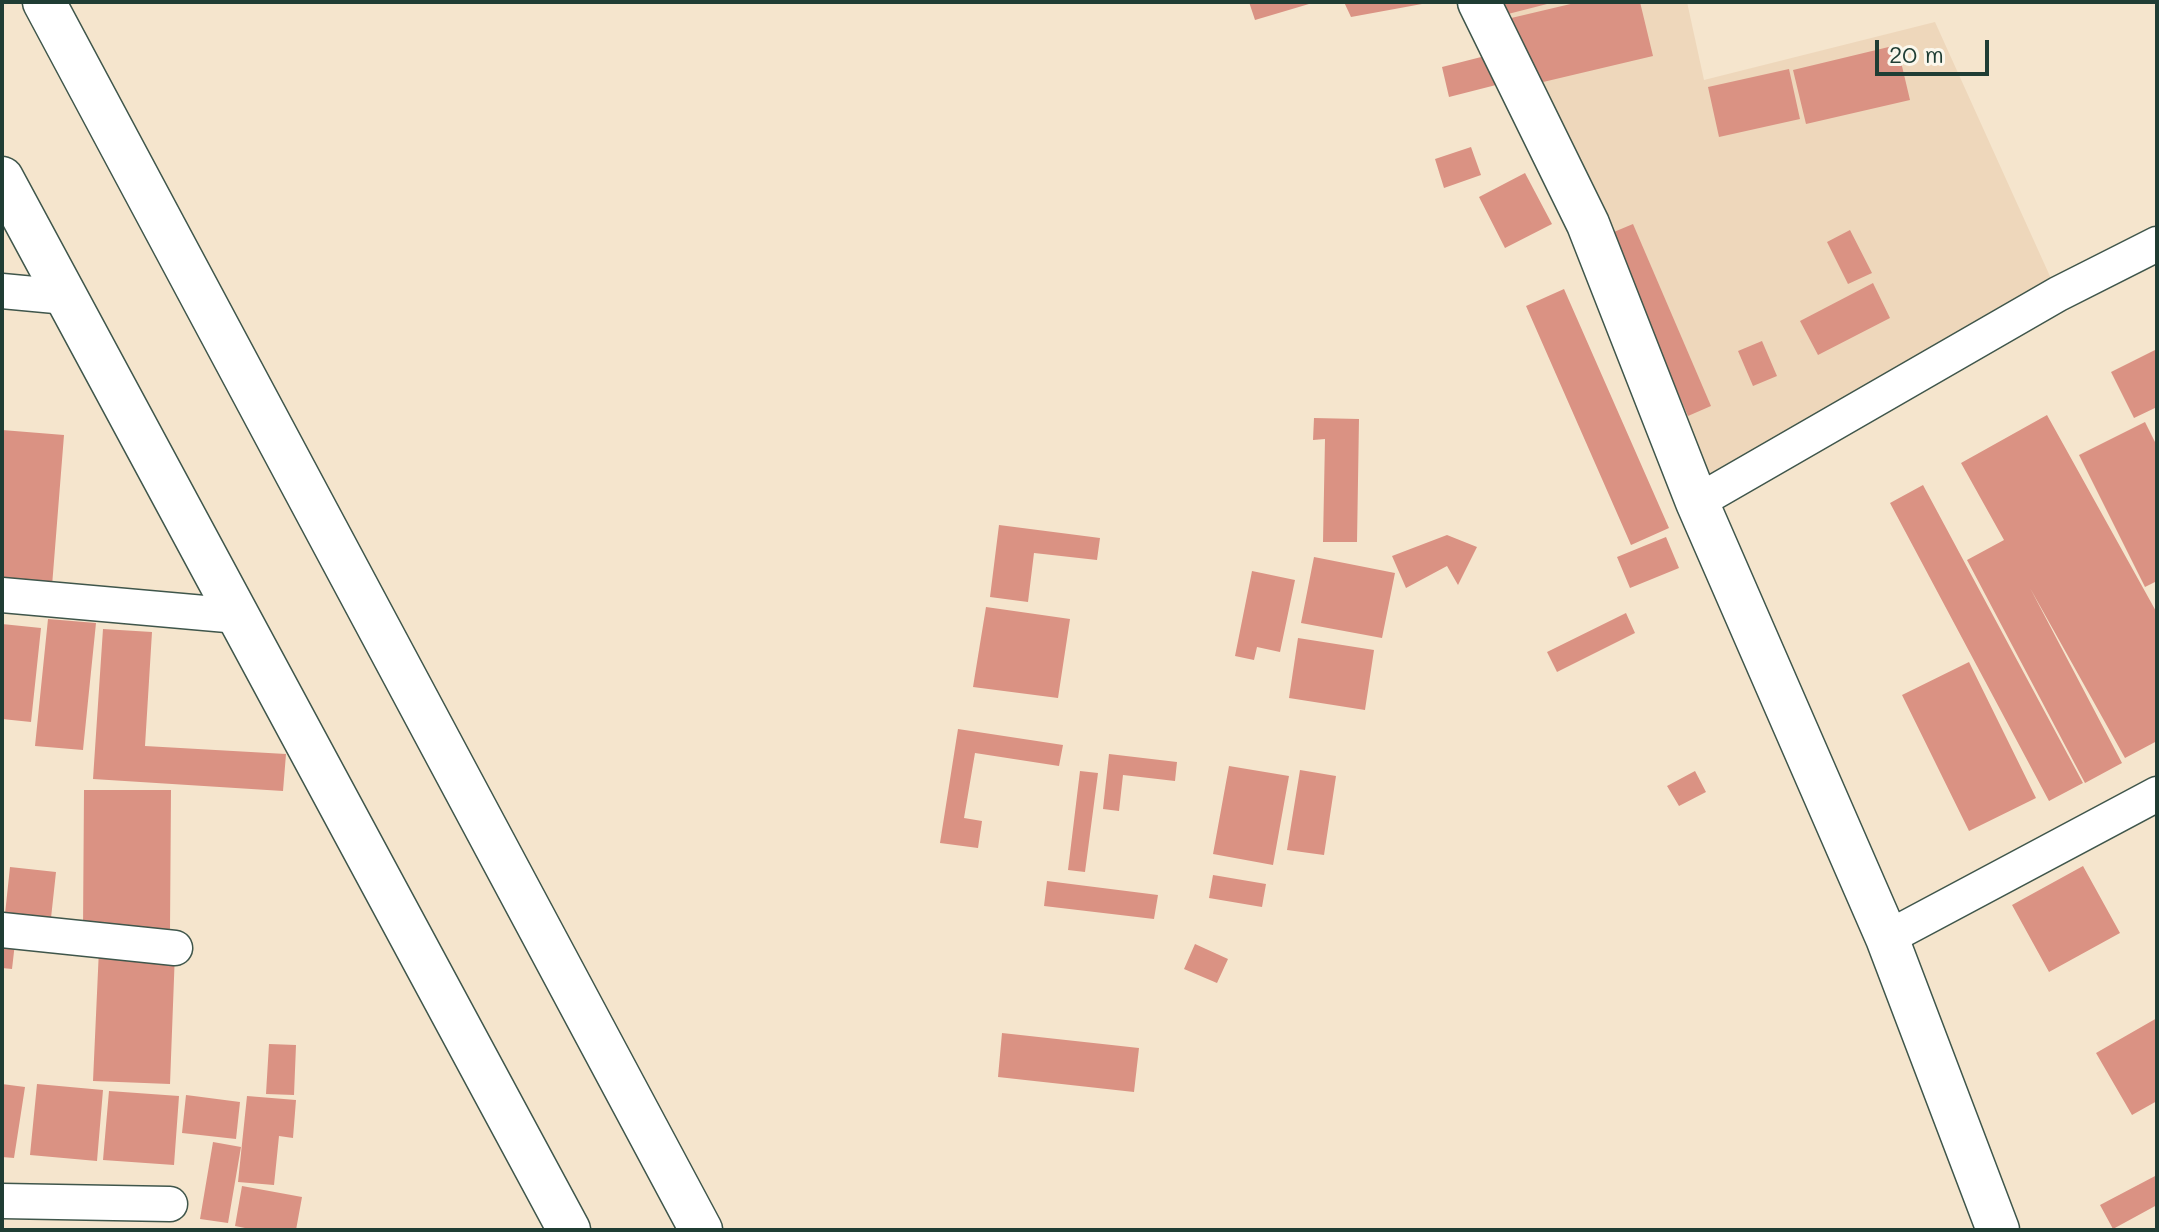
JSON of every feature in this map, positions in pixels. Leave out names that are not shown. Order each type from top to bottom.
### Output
[{"type":"street","points":[[44,2],[701,1230]]},
{"type":"street","points":[[1479,2],[1588,224],[1697,502],[1887,938],[1998,1230]]},
{"type":"street","points":[[2,178],[569,1230]]},
{"type":"street","points":[[1697,502],[2058,294],[2157,244]]},
{"type":"street","points":[[2,291],[66,297]]},
{"type":"street","points":[[2,595],[238,616]]},
{"type":"street","points":[[1887,938],[2157,794]]},
{"type":"street","points":[[2,930],[175,948]]},
{"type":"street","points":[[2,1201],[170,1204]]},
{"type":"shaded area","points":[[1479,2],[1687,2],[1704,80],[1935,22],[2058,294],[1697,502]]},
{"type":"building","points":[[1249,2],[1309,2],[1309,4],[1255,20]]},
{"type":"building","points":[[1344,2],[1422,2],[1422,4],[1351,17]]},
{"type":"building","points":[[1504,2],[1551,2],[1551,3],[1508,14]]},
{"type":"building","points":[[1579,2],[1640,2],[1653,56],[1522,87],[1507,19]]},
{"type":"building","points":[[1897,45],[1910,100],[1806,124],[1793,70]]},
{"type":"building","points":[[1489,55],[1496,85],[1449,97],[1442,67]]},
{"type":"building","points":[[1789,69],[1800,119],[1719,137],[1708,87]]},
{"type":"building","points":[[1471,147],[1481,175],[1444,188],[1435,159]]},
{"type":"building","points":[[1525,173],[1552,224],[1505,248],[1479,197]]},
{"type":"building","points":[[1633,224],[1711,406],[1688,416],[1609,234]]},
{"type":"building","points":[[1850,230],[1872,273],[1848,284],[1827,242]]},
{"type":"building","points":[[1873,283],[1890,318],[1818,355],[1800,321]]},
{"type":"building","points":[[1564,289],[1669,528],[1631,545],[1526,306]]},
{"type":"building","points":[[1762,341],[1777,376],[1753,386],[1738,351]]},
{"type":"building","points":[[2157,349],[2157,407],[2134,418],[2111,372]]},
{"type":"building","points":[[2047,415],[2157,613],[2157,741],[2125,758],[2030,588],[2122,763],[2085,783],[1967,560],[2004,540],[1961,463]]},
{"type":"building","points":[[1314,418],[1359,419],[1357,542],[1323,542],[1325,439],[1313,440]]},
{"type":"building","points":[[2145,422],[2157,446],[2157,581],[2145,587],[2079,455]]},
{"type":"building","points":[[2,430],[64,435],[52,586],[2,582]]},
{"type":"building","points":[[1923,485],[2083,783],[2049,801],[1890,503]]},
{"type":"building","points":[[999,525],[1100,538],[1097,560],[1034,553],[1028,602],[990,597]]},
{"type":"building","points":[[1447,535],[1477,547],[1458,585],[1447,566],[1406,588],[1392,556]]},
{"type":"building","points":[[1666,537],[1679,568],[1630,588],[1617,557]]},
{"type":"building","points":[[1314,557],[1395,573],[1382,638],[1301,623]]},
{"type":"building","points":[[1252,571],[1295,580],[1280,652],[1257,647],[1254,660],[1235,656]]},
{"type":"building","points":[[986,607],[1070,619],[1058,698],[973,687]]},
{"type":"building","points":[[1626,613],[1635,633],[1557,672],[1547,652]]},
{"type":"building","points":[[48,619],[96,623],[83,750],[35,746]]},
{"type":"building","points":[[2,624],[41,628],[31,722],[2,719]]},
{"type":"building","points":[[103,629],[152,632],[145,746],[286,754],[283,791],[93,779]]},
{"type":"building","points":[[1298,638],[1374,650],[1365,710],[1289,698]]},
{"type":"building","points":[[1969,662],[2036,798],[1969,831],[1902,695]]},
{"type":"building","points":[[958,729],[1063,745],[1059,766],[975,753],[964,818],[982,821],[978,848],[940,843]]},
{"type":"building","points":[[1109,754],[1177,762],[1175,781],[1123,775],[1119,811],[1103,809]]},
{"type":"building","points":[[1229,766],[1289,776],[1273,865],[1213,854]]},
{"type":"building","points":[[1300,770],[1336,776],[1324,855],[1287,850]]},
{"type":"building","points":[[1080,771],[1098,773],[1085,872],[1068,870]]},
{"type":"building","points":[[1695,771],[1706,792],[1679,806],[1667,786]]},
{"type":"building","points":[[84,790],[171,790],[170,929],[83,929]]},
{"type":"building","points":[[2083,866],[2120,933],[2049,972],[2012,905]]},
{"type":"building","points":[[10,867],[56,872],[51,918],[5,914]]},
{"type":"building","points":[[1213,875],[1266,884],[1262,907],[1209,898]]},
{"type":"building","points":[[1047,881],[1158,895],[1154,919],[1044,906]]},
{"type":"building","points":[[2,942],[15,943],[12,969],[2,968]]},
{"type":"building","points":[[1195,944],[1228,959],[1217,983],[1184,969]]},
{"type":"building","points":[[99,949],[175,952],[170,1084],[93,1081]]},
{"type":"building","points":[[2157,1018],[2157,1101],[2132,1115],[2096,1053]]},
{"type":"building","points":[[1002,1033],[1139,1048],[1134,1092],[998,1077]]},
{"type":"building","points":[[269,1044],[296,1045],[294,1095],[266,1094]]},
{"type":"building","points":[[2,1084],[25,1087],[14,1158],[2,1157]]},
{"type":"building","points":[[37,1084],[103,1090],[97,1161],[30,1155]]},
{"type":"building","points":[[109,1091],[179,1096],[174,1165],[103,1160]]},
{"type":"building","points":[[186,1095],[240,1102],[236,1139],[182,1133]]},
{"type":"building","points":[[247,1096],[296,1100],[293,1138],[279,1136],[274,1185],[238,1182]]},
{"type":"building","points":[[213,1142],[241,1147],[228,1223],[200,1219]]},
{"type":"building","points":[[2157,1175],[2157,1205],[2113,1229],[2100,1205]]},
{"type":"building","points":[[242,1186],[302,1197],[296,1230],[255,1230],[235,1226]]}]
